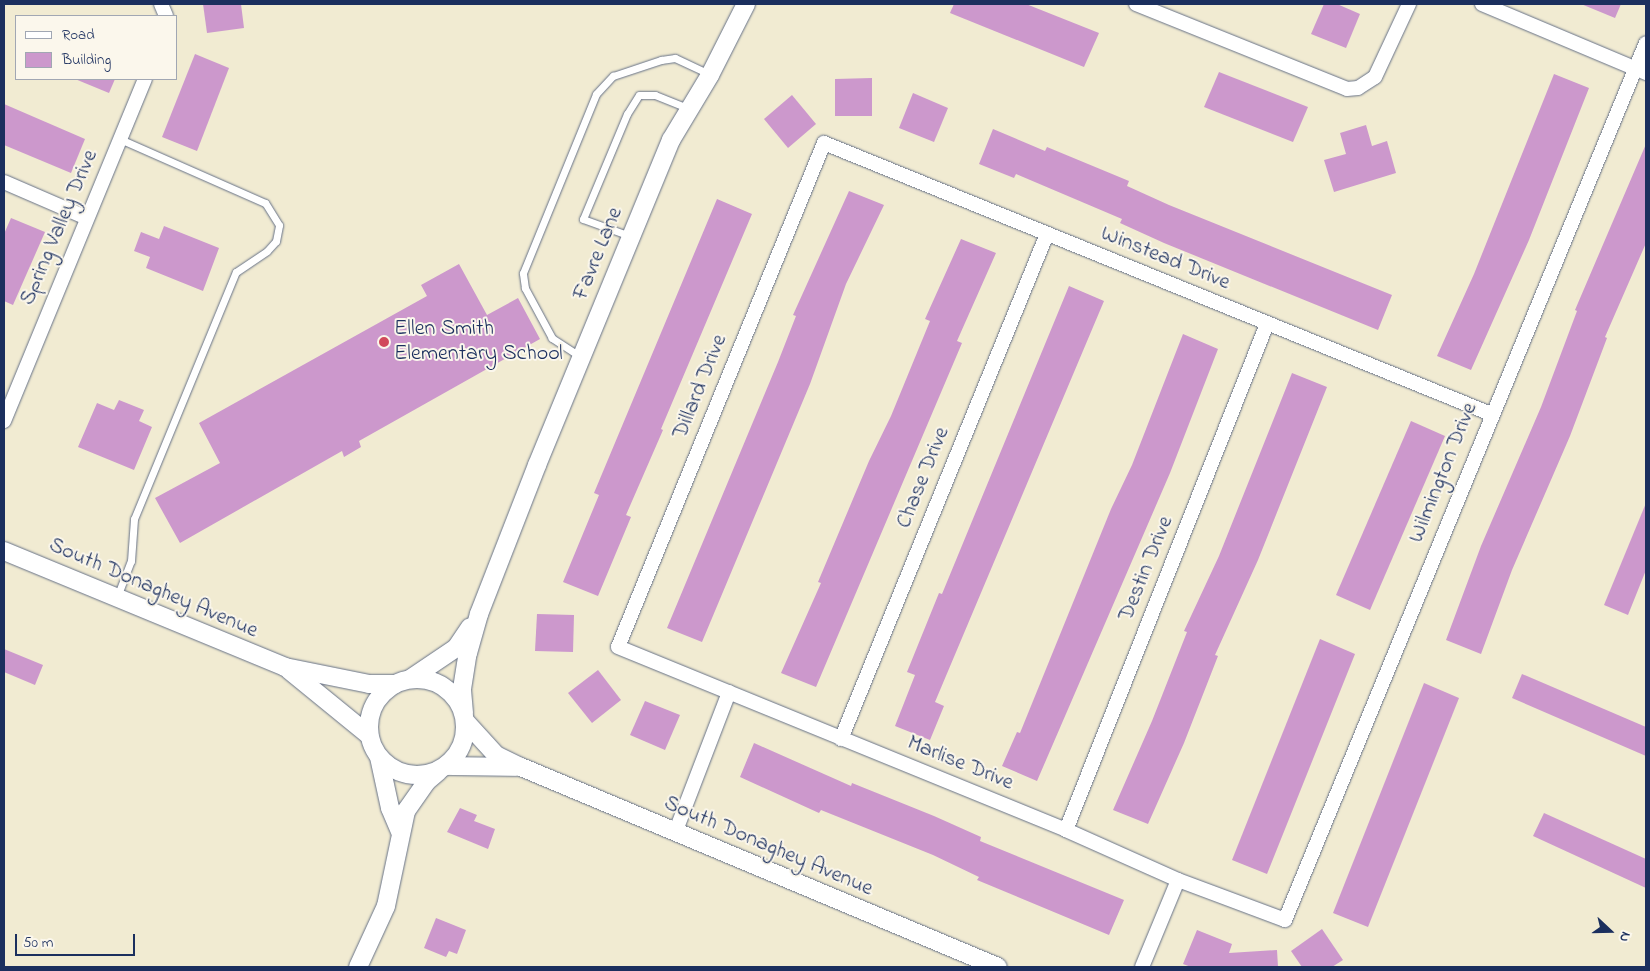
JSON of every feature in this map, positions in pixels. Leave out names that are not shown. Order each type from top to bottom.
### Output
[{"type":"street","name":"Favre Lane","points":[[465,717],[462,689],[464,669],[479,614],[671,140],[710,75],[746,4]]},
{"type":"street","points":[[1136,4],[1154,7],[1294,69],[1347,89],[1358,88],[1375,78],[1409,4]]},
{"type":"street","points":[[1482,4],[1641,71]]},
{"type":"street","name":"Wilmington Drive","points":[[1285,920],[1491,414],[1641,71],[1646,43]]},
{"type":"street","name":"Spring Valley Drive","points":[[4,421],[145,80]]},
{"type":"street","name":"Winstead Drive","points":[[824,143],[1491,414]]},
{"type":"street","name":"Dillard Drive","points":[[618,647],[824,143]]},
{"type":"street","points":[[4,182],[88,218]]},
{"type":"street","name":"Chase Drive","points":[[841,739],[1047,234]]},
{"type":"street","name":"Destin Drive","points":[[1066,830],[1267,324]]},
{"type":"street","name":"South Donaghey Avenue","points":[[4,552],[116,600],[285,667],[369,684],[403,682]]},
{"type":"street","name":"Favre Lane","points":[[403,682],[456,648],[479,614]]},
{"type":"street","name":"Marlise Drive","points":[[618,647],[1066,830],[1178,880],[1285,920]]},
{"type":"street","name":"South Donaghey Avenue","points":[[285,667],[370,736]]},
{"type":"street","points":[[358,967],[386,906],[396,870],[400,831],[415,797],[458,754],[464,739],[465,717],[458,700],[437,683],[403,682],[383,693],[374,706],[370,736],[379,757],[390,808],[400,831]]},
{"type":"street","points":[[675,833],[729,692]]},
{"type":"street","name":"South Donaghey Avenue","points":[[465,717],[496,755],[521,767],[998,967]]},
{"type":"street","points":[[379,757],[400,773],[428,775],[443,768]]},
{"type":"street","name":"South Donaghey Avenue","points":[[443,768],[521,767]]},
{"type":"street","points":[[1142,967],[1178,880]]},
{"type":"lane","points":[[582,357],[552,338],[525,288],[523,273],[596,94],[613,76],[661,60],[675,58],[710,75]]},
{"type":"lane","points":[[631,236],[583,219],[626,114],[639,95],[655,95],[689,109]]},
{"type":"lane","points":[[116,600],[131,561],[134,519],[233,278],[236,272],[267,251],[276,241],[279,225],[265,204],[120,139]]},
{"type":"building","points":[[203,4],[241,4],[244,28],[207,33]]},
{"type":"building","points":[[954,4],[1026,4],[1099,33],[1084,67],[950,13]]},
{"type":"building","points":[[1324,4],[1337,4],[1360,14],[1346,48],[1311,34]]},
{"type":"building","points":[[1581,4],[1621,4],[1615,18]]},
{"type":"building","points":[[195,54],[229,68],[197,151],[162,137]]},
{"type":"building","points":[[1219,72],[1308,107],[1293,142],[1204,107]]},
{"type":"building","points":[[1554,74],[1589,88],[1529,240],[1471,370],[1437,356],[1474,274]]},
{"type":"building","points":[[872,78],[872,116],[835,116],[835,79]]},
{"type":"building","points":[[77,80],[115,80],[109,93]]},
{"type":"building","points":[[913,93],[948,108],[934,142],[899,128]]},
{"type":"building","points":[[792,95],[816,124],[788,148],[764,119]]},
{"type":"building","points":[[4,104],[85,139],[71,173],[4,145]]},
{"type":"building","points":[[1366,125],[1372,146],[1387,141],[1396,173],[1334,192],[1324,160],[1346,154],[1340,133]]},
{"type":"building","points":[[993,129],[1045,151],[1047,147],[1129,181],[1127,186],[1169,205],[1392,295],[1378,330],[1164,243],[1120,223],[1122,219],[1016,174],[1014,178],[979,164]]},
{"type":"building","points":[[1646,144],[1646,243],[1605,337],[1607,338],[1570,436],[1512,570],[1481,654],[1446,640],[1481,546],[1541,407],[1577,311],[1575,310]]},
{"type":"building","points":[[849,191],[884,205],[846,284],[810,384],[702,642],[667,628],[778,362],[796,316],[793,315]]},
{"type":"building","points":[[717,199],[752,214],[626,515],[631,517],[598,596],[563,582],[599,495],[594,493]]},
{"type":"building","points":[[11,218],[45,232],[13,305],[4,301],[4,234]]},
{"type":"building","points":[[164,226],[219,248],[203,291],[146,268],[150,257],[134,251],[141,232],[159,239]]},
{"type":"building","points":[[961,239],[996,253],[957,341],[962,343],[816,687],[781,673],[821,583],[818,582],[869,461],[891,416],[930,321],[925,319]]},
{"type":"building","points":[[459,264],[487,315],[518,298],[540,339],[359,441],[361,447],[344,457],[342,451],[180,543],[155,498],[220,463],[199,423],[427,296],[421,285]]},
{"type":"building","points":[[1069,286],[1104,301],[935,702],[944,706],[930,740],[895,726],[915,675],[907,672],[939,593],[942,594]]},
{"type":"building","points":[[1183,334],[1218,349],[1170,473],[1037,781],[1002,766],[1017,732],[1020,733],[1111,509],[1132,465]]},
{"type":"building","points":[[1292,373],[1327,387],[1258,560],[1215,655],[1218,656],[1184,743],[1148,824],[1113,810],[1152,721],[1187,632],[1184,631],[1219,556]]},
{"type":"building","points":[[119,400],[144,410],[139,421],[152,427],[134,470],[78,447],[97,403],[114,410]]},
{"type":"building","points":[[1411,421],[1445,436],[1370,610],[1336,595]]},
{"type":"building","points":[[1646,503],[1646,570],[1628,615],[1604,605]]},
{"type":"building","points":[[537,614],[574,615],[573,652],[535,651]]},
{"type":"building","points":[[1320,639],[1355,654],[1267,874],[1232,860]]},
{"type":"building","points":[[4,649],[43,665],[35,685],[4,672]]},
{"type":"building","points":[[598,670],[621,700],[592,723],[568,693]]},
{"type":"building","points":[[1522,674],[1646,727],[1646,756],[1512,698]]},
{"type":"building","points":[[1424,683],[1459,698],[1368,927],[1333,913]]},
{"type":"building","points":[[645,701],[680,715],[665,750],[630,735]]},
{"type":"building","points":[[754,743],[851,786],[852,783],[934,816],[981,837],[980,841],[1124,900],[1109,935],[977,880],[979,877],[933,855],[821,810],[819,813],[740,777]]},
{"type":"building","points":[[460,808],[477,815],[474,821],[495,829],[488,849],[447,832]]},
{"type":"building","points":[[1544,813],[1646,859],[1646,888],[1533,836]]},
{"type":"building","points":[[436,918],[466,930],[457,954],[449,951],[446,957],[424,948]]},
{"type":"building","points":[[1322,929],[1343,960],[1332,967],[1302,967],[1291,951]]},
{"type":"building","points":[[1197,930],[1232,944],[1229,953],[1277,950],[1278,967],[1191,967],[1183,964]]},
{"type":"place","name":"Ellen Smith Elementary School","points":[[384,342]]}]
